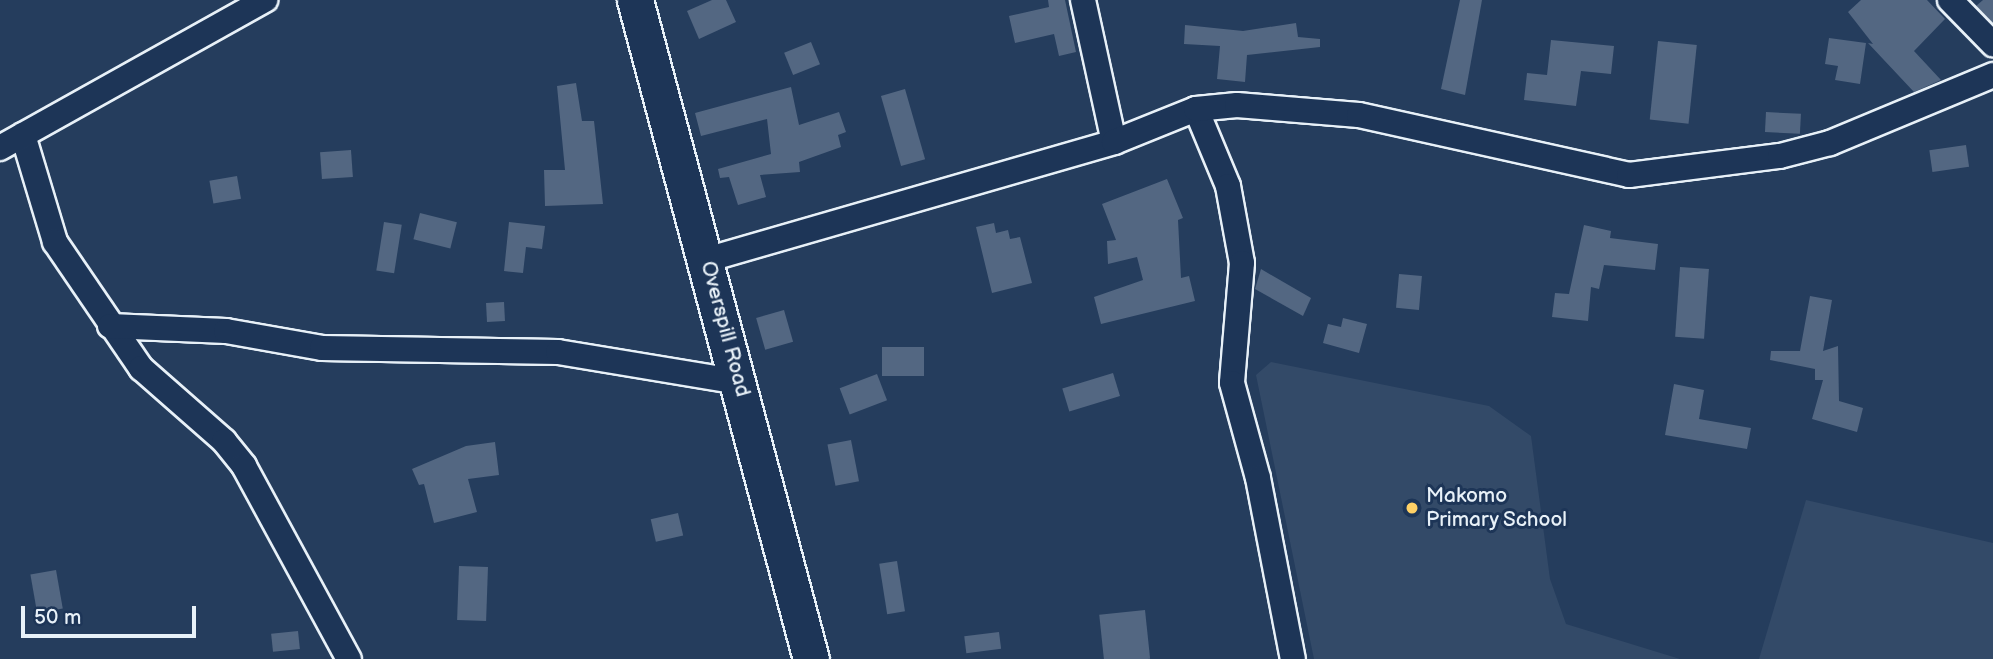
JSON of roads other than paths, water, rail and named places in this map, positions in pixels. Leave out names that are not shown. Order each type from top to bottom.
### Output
[{"type":"street","points":[[0,148],[265,0]]},
{"type":"street","name":"Overspill Road","points":[[635,0],[811,659]]},
{"type":"street","points":[[1083,0],[1114,142]]},
{"type":"street","points":[[1950,0],[1993,44]]},
{"type":"street","points":[[706,260],[1114,142],[1196,109],[1237,105],[1359,115],[1629,175],[1780,156],[1818,146],[1909,114],[1993,75]]},
{"type":"street","points":[[1196,109],[1228,186],[1240,250],[1232,383],[1258,478],[1293,659]]},
{"type":"street","points":[[23,135],[49,231],[110,326],[158,387],[225,441],[244,466],[349,659]]},
{"type":"street","points":[[110,326],[226,331],[322,348],[558,352],[739,382]]},
{"type":"place","name":"Makomo Primary School","points":[[1412,508]]}]
